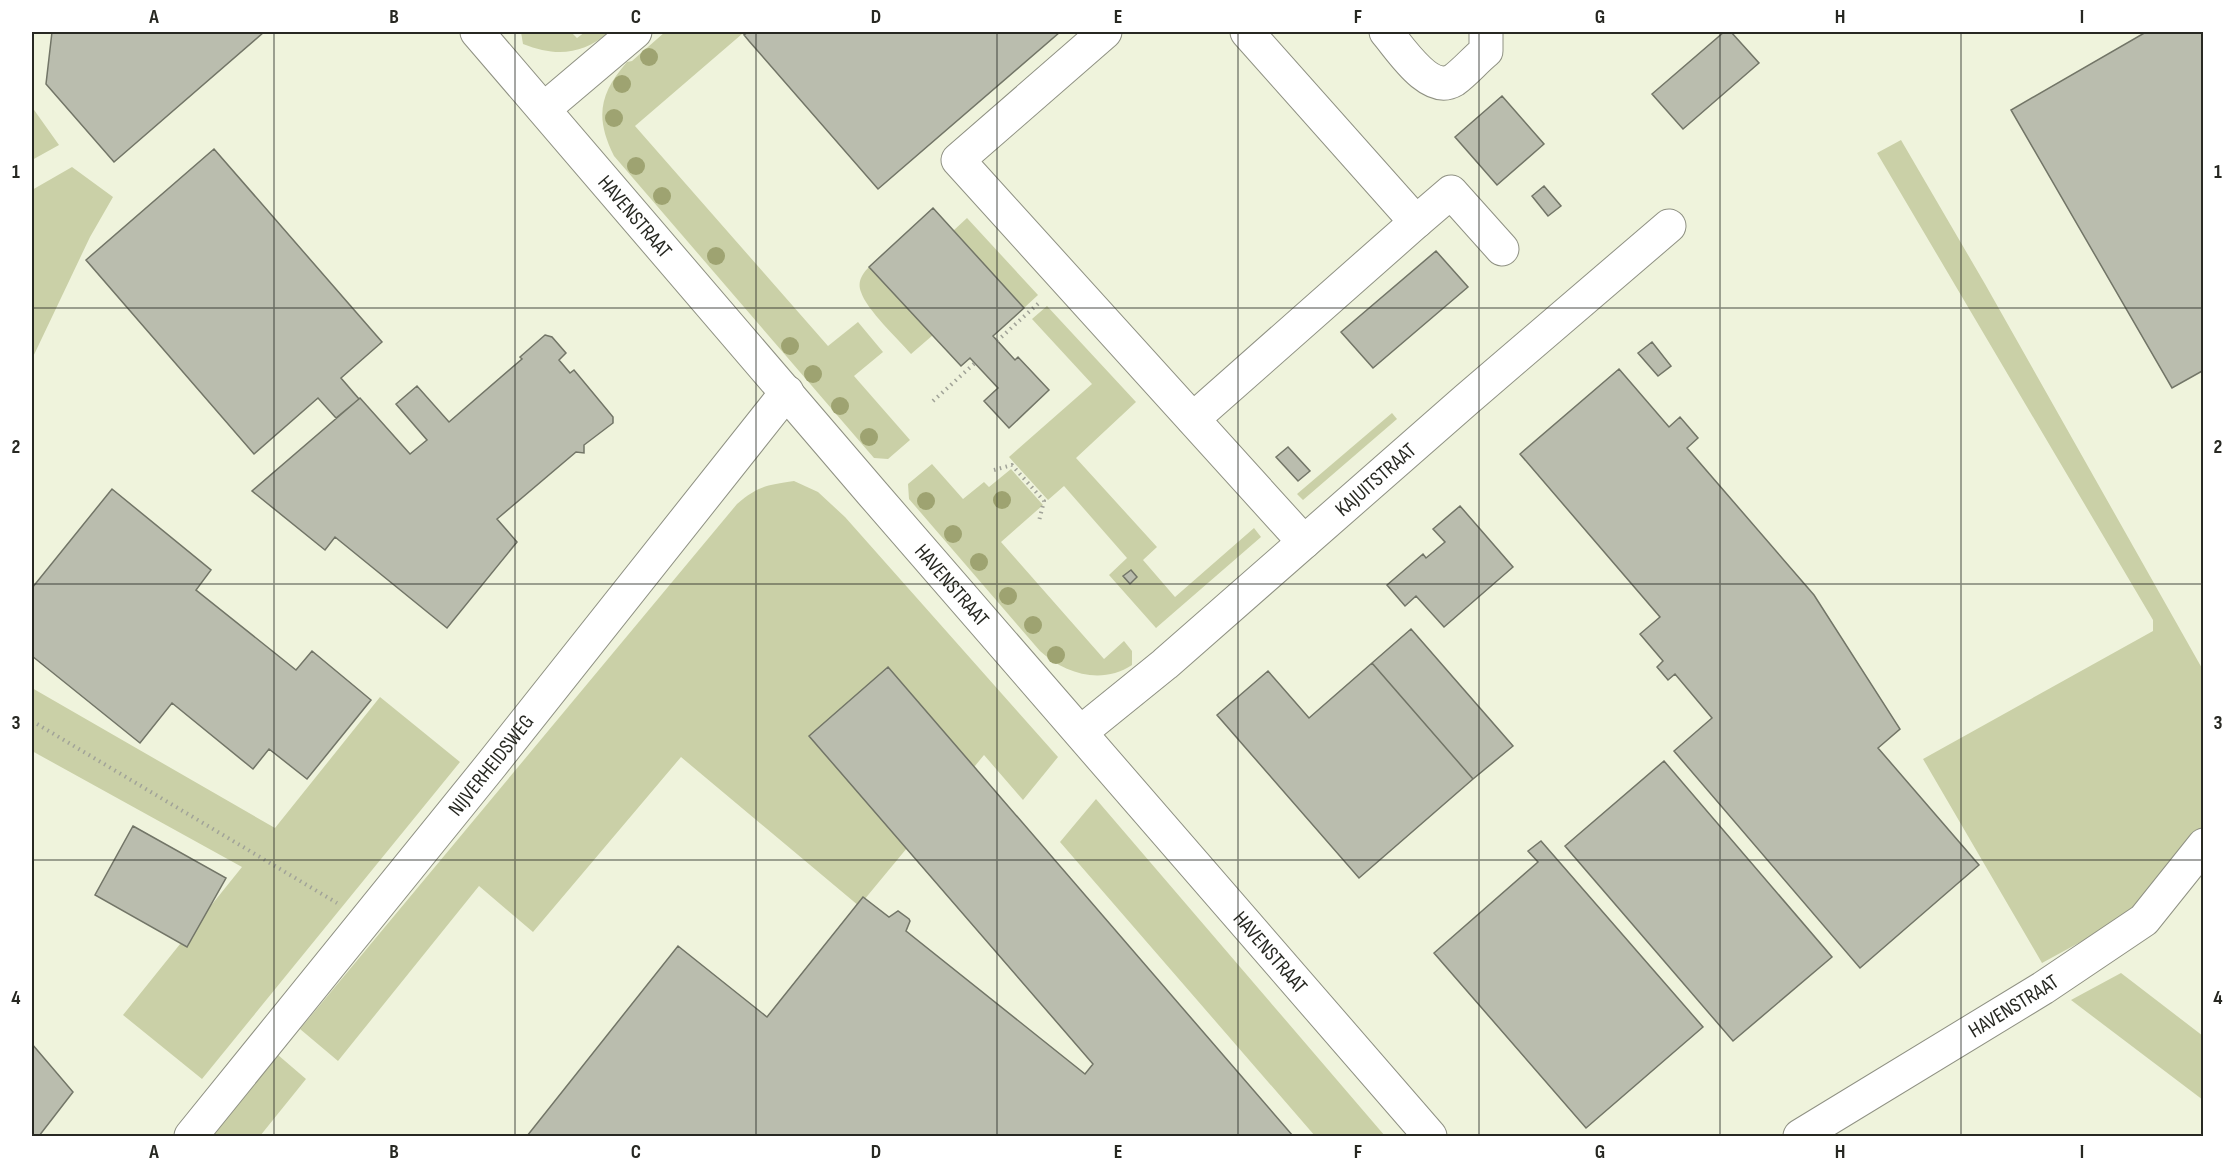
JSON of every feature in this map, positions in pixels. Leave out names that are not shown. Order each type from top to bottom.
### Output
[{"type":"street","name":"HAVENSTRAAT","points":[[477,32],[1430,1137]]},
{"type":"street","points":[[544,109],[635,32]]},
{"type":"street","points":[[1105,32],[958,160],[1304,542]]},
{"type":"street","points":[[1247,32],[1416,222]]},
{"type":"street","points":[[1386,32],[1424,76],[1437,83],[1452,81],[1486,51],[1486,32]]},
{"type":"street","points":[[1193,419],[1451,192],[1502,249]]},
{"type":"street","name":"KAJUITSTRAAT","points":[[1082,732],[1165,664],[1669,226]]},
{"type":"street","name":"NIJVERHEIDSWEG","points":[[191,1137],[787,392]]},
{"type":"street","name":"HAVENSTRAAT","points":[[1800,1137],[2043,988],[2144,920],[2204,845]]},
{"type":"path","points":[[997,341],[1066,279]]},
{"type":"path","points":[[933,401],[975,363]]},
{"type":"path","points":[[994,470],[1012,465],[1044,501],[1039,521]]},
{"type":"path","points":[[32,721],[366,919]]},
{"type":"shaded area","points":[[32,32],[2203,32],[2203,1136],[32,1136]]},
{"type":"green space","points":[[521,32],[571,32],[577,38],[585,32],[609,32],[599,40],[579,49],[558,52],[523,44]]},
{"type":"green space","points":[[665,32],[748,32],[742,34],[635,126],[828,346],[858,322],[883,352],[854,376],[910,440],[888,459],[874,458],[614,156],[602,118],[610,85],[627,62],[632,61]]},
{"type":"green space","points":[[32,107],[59,145],[32,160]]},
{"type":"green space","points":[[1901,140],[2203,670],[2203,840],[2150,904],[2042,963],[1923,759],[2153,631],[2153,620],[1877,153]]},
{"type":"green space","points":[[72,167],[113,197],[90,237],[32,359],[32,190]]},
{"type":"green space","points":[[967,218],[1038,295],[1024,308],[953,231]]},
{"type":"green space","points":[[869,267],[933,335],[911,354],[864,299],[860,282],[862,275]]},
{"type":"green space","points":[[1047,306],[1136,402],[1076,458],[1157,547],[1143,560],[1175,597],[1254,528],[1261,537],[1156,628],[1109,575],[1127,558],[1064,486],[1048,500],[1009,457],[1092,384],[1032,319]]},
{"type":"green space","points":[[1392,413],[1397,419],[1303,500],[1297,494]]},
{"type":"green space","points":[[932,464],[963,499],[984,482],[989,487],[1011,469],[1043,505],[1001,542],[1104,659],[1124,641],[1132,651],[1132,665],[1108,674],[1084,674],[1061,666],[1040,651],[909,499],[908,484]]},
{"type":"green space","points":[[794,481],[818,492],[845,517],[1058,757],[1023,800],[984,755],[859,906],[681,757],[533,932],[479,886],[338,1061],[300,1029],[737,504],[763,487]]},
{"type":"green space","points":[[32,688],[275,828],[380,697],[460,762],[202,1079],[123,1015],[242,867],[32,751]]},
{"type":"green space","points":[[1096,799],[1385,1136],[1315,1136],[1060,842]]},
{"type":"green space","points":[[2121,973],[2203,1036],[2203,1100],[2071,1000]]},
{"type":"green space","points":[[278,1055],[306,1079],[260,1136],[212,1136]]},
{"type":"building","points":[[52,32],[264,32],[114,162],[46,84]]},
{"type":"building","points":[[748,32],[1060,32],[878,189],[744,35]]},
{"type":"building","points":[[1724,32],[1731,32],[1759,63],[1683,129],[1652,94]]},
{"type":"building","points":[[2146,32],[2204,32],[2204,370],[2172,388],[2011,110]]},
{"type":"building","points":[[1502,96],[1544,144],[1497,185],[1455,137]]},
{"type":"building","points":[[214,149],[382,342],[341,378],[359,399],[336,418],[318,398],[254,454],[86,260]]},
{"type":"building","points":[[1544,186],[1561,206],[1548,216],[1532,196]]},
{"type":"building","points":[[933,208],[1024,308],[993,336],[1015,360],[1018,357],[1049,390],[1009,428],[984,401],[998,388],[970,358],[961,366],[869,267]]},
{"type":"building","points":[[1436,251],[1468,287],[1373,368],[1341,332]]},
{"type":"building","points":[[545,335],[552,337],[566,353],[559,360],[570,373],[574,370],[613,417],[613,423],[584,445],[584,453],[576,452],[497,519],[517,542],[447,628],[335,537],[325,550],[252,491],[360,398],[410,454],[427,440],[396,404],[417,386],[449,422],[522,359],[520,357]]},
{"type":"building","points":[[1652,342],[1671,366],[1658,376],[1638,353]]},
{"type":"building","points":[[1619,369],[1669,427],[1680,417],[1698,438],[1687,448],[1814,595],[1900,729],[1878,748],[1979,865],[1860,968],[1674,751],[1712,718],[1675,674],[1668,680],[1657,667],[1663,661],[1640,634],[1660,617],[1520,454]]},
{"type":"building","points":[[1288,447],[1310,471],[1298,481],[1276,457]]},
{"type":"building","points":[[112,489],[211,570],[196,590],[296,670],[312,651],[371,700],[307,779],[269,749],[253,769],[172,703],[140,743],[32,656],[32,588]]},
{"type":"building","points":[[1460,506],[1513,567],[1444,627],[1416,596],[1405,606],[1387,585],[1423,554],[1426,558],[1445,542],[1433,529]]},
{"type":"building","points":[[1131,570],[1137,577],[1130,584],[1123,576]]},
{"type":"building","points":[[1411,629],[1513,746],[1473,779],[1372,663]]},
{"type":"building","points":[[1372,663],[1473,779],[1359,878],[1217,715],[1268,671],[1309,718]]},
{"type":"building","points":[[888,667],[1293,1136],[527,1136],[678,946],[767,1017],[863,897],[889,917],[898,911],[909,919],[906,931],[1085,1074],[1093,1064],[809,736]]},
{"type":"building","points":[[1664,761],[1832,957],[1733,1041],[1565,846]]},
{"type":"building","points":[[133,826],[226,878],[187,947],[95,895]]},
{"type":"building","points":[[1541,841],[1703,1027],[1586,1128],[1434,953],[1538,862],[1528,851]]},
{"type":"building","points":[[32,1044],[73,1092],[39,1136],[32,1136]]}]
